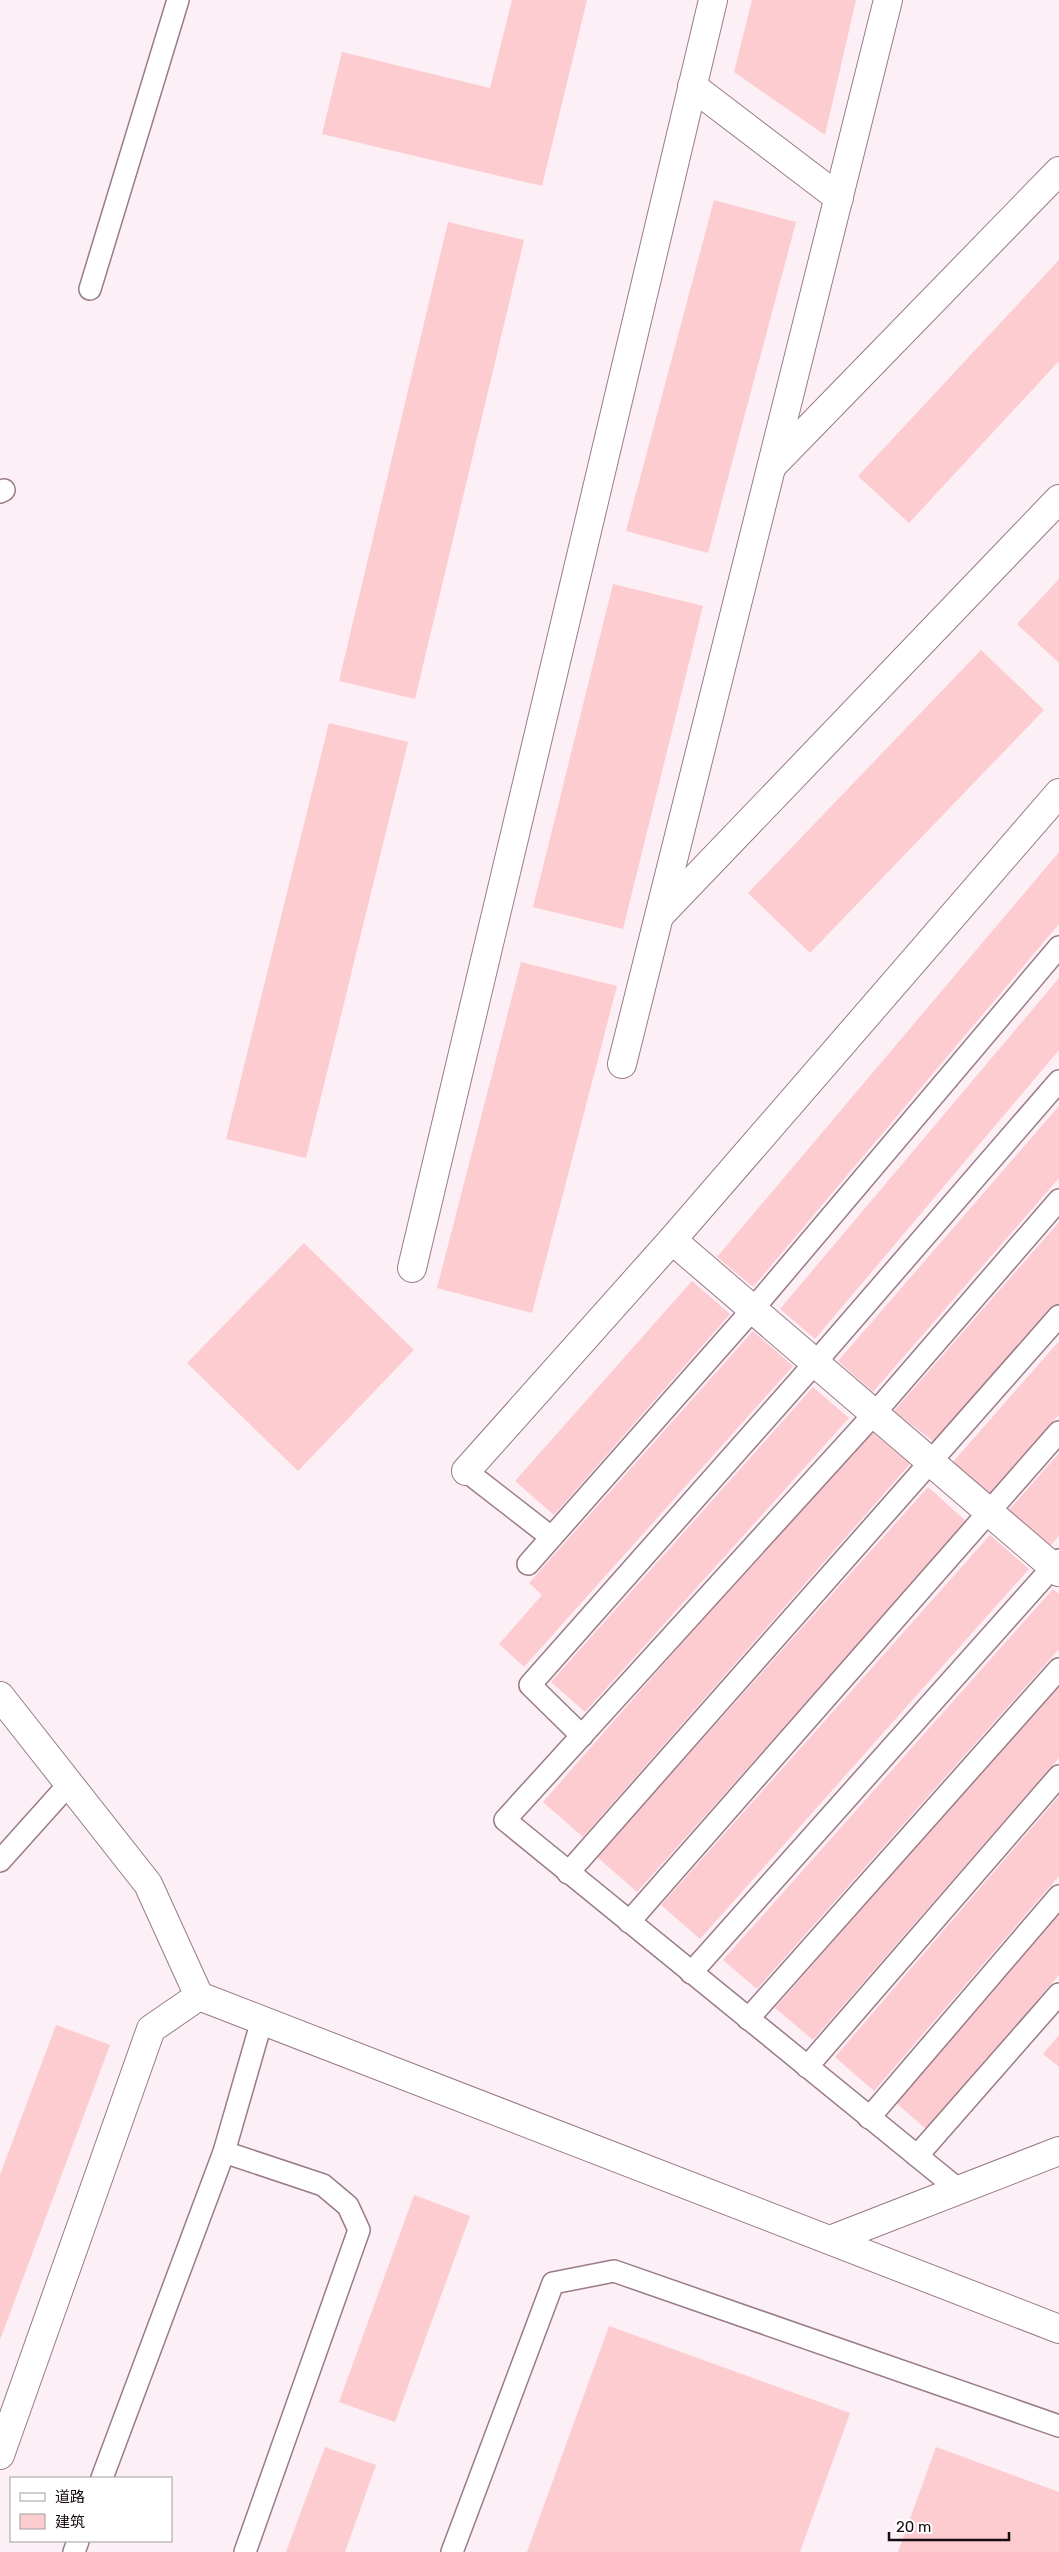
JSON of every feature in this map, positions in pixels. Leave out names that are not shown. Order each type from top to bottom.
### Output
[{"type":"street","points":[[412,1268],[713,0]]},
{"type":"street","points":[[622,1064],[888,0]]},
{"type":"street","points":[[692,86],[839,198]]},
{"type":"street","points":[[772,467],[1059,171]]},
{"type":"street","points":[[659,916],[1059,499]]},
{"type":"street","points":[[466,1471],[672,1240],[1059,793]]},
{"type":"street","points":[[672,1240],[988,1512],[1057,1567]]},
{"type":"street","points":[[0,1696],[148,1884],[199,1996],[1059,2329]]},
{"type":"street","points":[[0,2455],[151,2029],[199,1996]]},
{"type":"street","points":[[830,2240],[1059,2151]]},
{"type":"lane","points":[[90,289],[178,0]]},
{"type":"lane","points":[[528,1564],[753,1309],[1059,947]]},
{"type":"lane","points":[[582,1736],[530,1685],[815,1363],[1059,1081]]},
{"type":"lane","points":[[959,2190],[505,1820],[874,1414],[1059,1200]]},
{"type":"lane","points":[[568,1873],[1059,1316]]},
{"type":"lane","points":[[629,1922],[1059,1432]]},
{"type":"lane","points":[[466,1471],[551,1537]]},
{"type":"lane","points":[[691,1973],[1057,1567]]},
{"type":"lane","points":[[748,2019],[1059,1669]]},
{"type":"lane","points":[[807,2067],[1059,1776]]},
{"type":"lane","points":[[0,1861],[69,1784]]},
{"type":"lane","points":[[869,2118],[1059,1896]]},
{"type":"lane","points":[[917,2156],[1059,1994]]},
{"type":"lane","points":[[102,2477],[224,2152],[262,2020]]},
{"type":"lane","points":[[224,2152],[323,2185],[348,2206],[359,2230],[245,2552]]},
{"type":"lane","points":[[452,2552],[553,2283],[614,2271],[1059,2426]]},
{"type":"building","points":[[512,0],[587,0],[542,186],[322,134],[342,52],[490,88]]},
{"type":"building","points":[[752,0],[856,0],[825,135],[734,72]]},
{"type":"building","points":[[714,200],[796,222],[708,553],[626,531]]},
{"type":"building","points":[[448,222],[524,240],[415,699],[339,681]]},
{"type":"building","points":[[1059,260],[1059,361],[909,523],[858,476]]},
{"type":"building","points":[[1059,579],[1059,663],[1017,624]]},
{"type":"building","points":[[613,584],[703,606],[623,929],[533,907]]},
{"type":"building","points":[[981,650],[1044,710],[810,953],[748,893]]},
{"type":"building","points":[[329,723],[408,742],[306,1158],[226,1139]]},
{"type":"building","points":[[1059,852],[1059,924],[753,1287],[717,1257]]},
{"type":"building","points":[[521,962],[617,986],[532,1313],[437,1288]]},
{"type":"building","points":[[1059,978],[1059,1050],[815,1339],[780,1309]]},
{"type":"building","points":[[1059,1106],[1059,1178],[873,1392],[838,1361]]},
{"type":"building","points":[[1059,1222],[1059,1303],[939,1446],[894,1411]]},
{"type":"building","points":[[304,1243],[414,1350],[298,1471],[187,1363]]},
{"type":"building","points":[[692,1281],[730,1314],[554,1515],[515,1481]]},
{"type":"building","points":[[753,1331],[793,1366],[524,1667],[499,1644],[542,1595],[529,1583]]},
{"type":"building","points":[[1059,1341],[1059,1415],[989,1495],[953,1462]]},
{"type":"building","points":[[813,1387],[849,1418],[585,1712],[551,1682]]},
{"type":"building","points":[[869,1429],[910,1464],[583,1837],[543,1802]]},
{"type":"building","points":[[1059,1453],[1059,1536],[1050,1546],[1008,1511]]},
{"type":"building","points":[[928,1487],[967,1522],[637,1892],[597,1857]]},
{"type":"building","points":[[990,1535],[1029,1569],[700,1939],[661,1905]]},
{"type":"building","points":[[1053,1589],[1059,1594],[1059,1649],[757,1989],[723,1960]]},
{"type":"building","points":[[1059,1682],[1059,1758],[813,2040],[775,2008]]},
{"type":"building","points":[[1059,1796],[1059,1876],[874,2091],[835,2057]]},
{"type":"building","points":[[1059,1912],[1059,1975],[926,2129],[895,2102]]},
{"type":"building","points":[[56,2025],[110,2045],[0,2340],[0,2175]]},
{"type":"building","points":[[1059,2035],[1059,2067],[1043,2054]]},
{"type":"building","points":[[414,2195],[470,2216],[395,2422],[339,2402]]},
{"type":"building","points":[[609,2326],[850,2413],[800,2552],[527,2552]]},
{"type":"building","points":[[325,2447],[376,2465],[345,2552],[286,2552]]},
{"type":"building","points":[[936,2447],[1059,2492],[1059,2552],[898,2552]]}]
